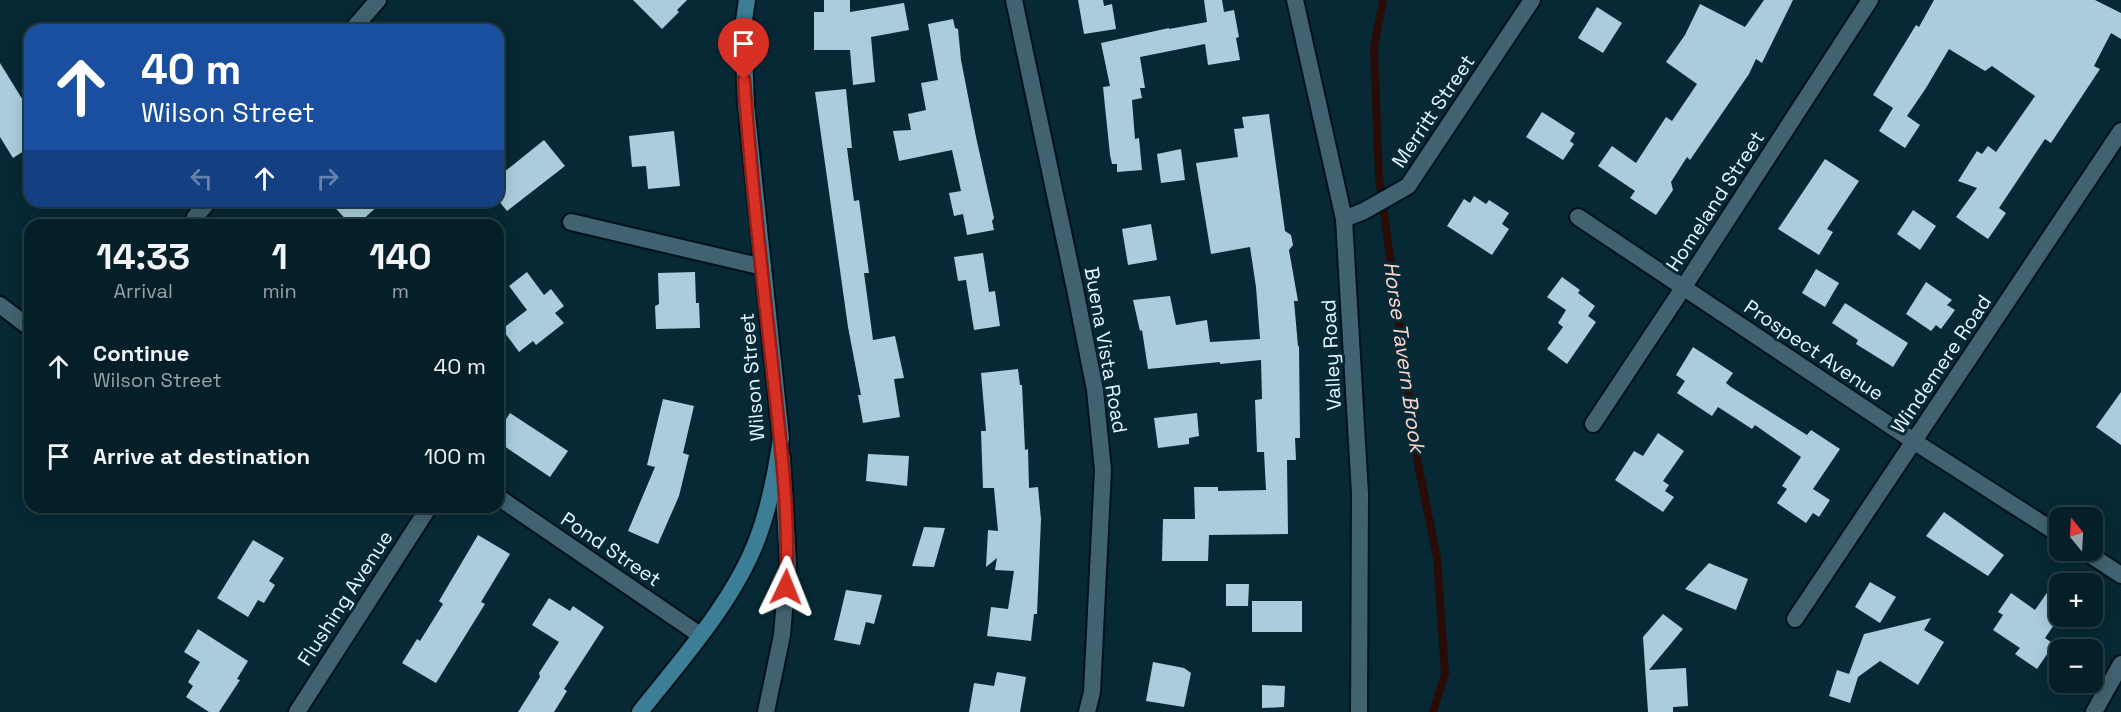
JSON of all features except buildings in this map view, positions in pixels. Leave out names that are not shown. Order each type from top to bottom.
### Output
[{"type":"main road","name":"Wilson Street","points":[[640,712],[725,602],[758,538],[772,490],[781,438],[745,97],[743,27],[747,0]]},
{"type":"street","points":[[357,24],[378,0]]},
{"type":"street","name":"Buena Vista Road","points":[[1014,0],[1090,368],[1103,470],[1092,692],[1087,712]]},
{"type":"street","name":"Valley Road","points":[[1295,0],[1344,219],[1360,494],[1359,712]]},
{"type":"street","name":"Merritt Street","points":[[1344,219],[1364,211],[1408,186],[1532,0]]},
{"type":"street","name":"Homeland Street","points":[[1593,424],[1870,0]]},
{"type":"street","name":"Windemere Road","points":[[1795,619],[2121,131]]},
{"type":"street","points":[[194,219],[204,207]]},
{"type":"street","name":"Prospect Avenue","points":[[1578,218],[1915,442],[2049,528]]},
{"type":"street","points":[[572,222],[763,267]]},
{"type":"street","points":[[0,305],[24,323]]},
{"type":"street","points":[[766,712],[782,635],[788,564],[781,438]]},
{"type":"street","name":"Pond Street","points":[[504,501],[700,635]]},
{"type":"street","name":"Flushing Avenue","points":[[297,712],[425,513]]},
{"type":"street","points":[[2100,561],[2121,575]]},
{"type":"street","points":[[2094,712],[2121,664]]},
{"type":"waterway","name":"Horse Tavern Brook","points":[[1383,0],[1374,48],[1379,177],[1419,469],[1437,558],[1445,674],[1433,712]]},
{"type":"route","points":[[744,80],[781,438],[788,564],[786,587]]}]
